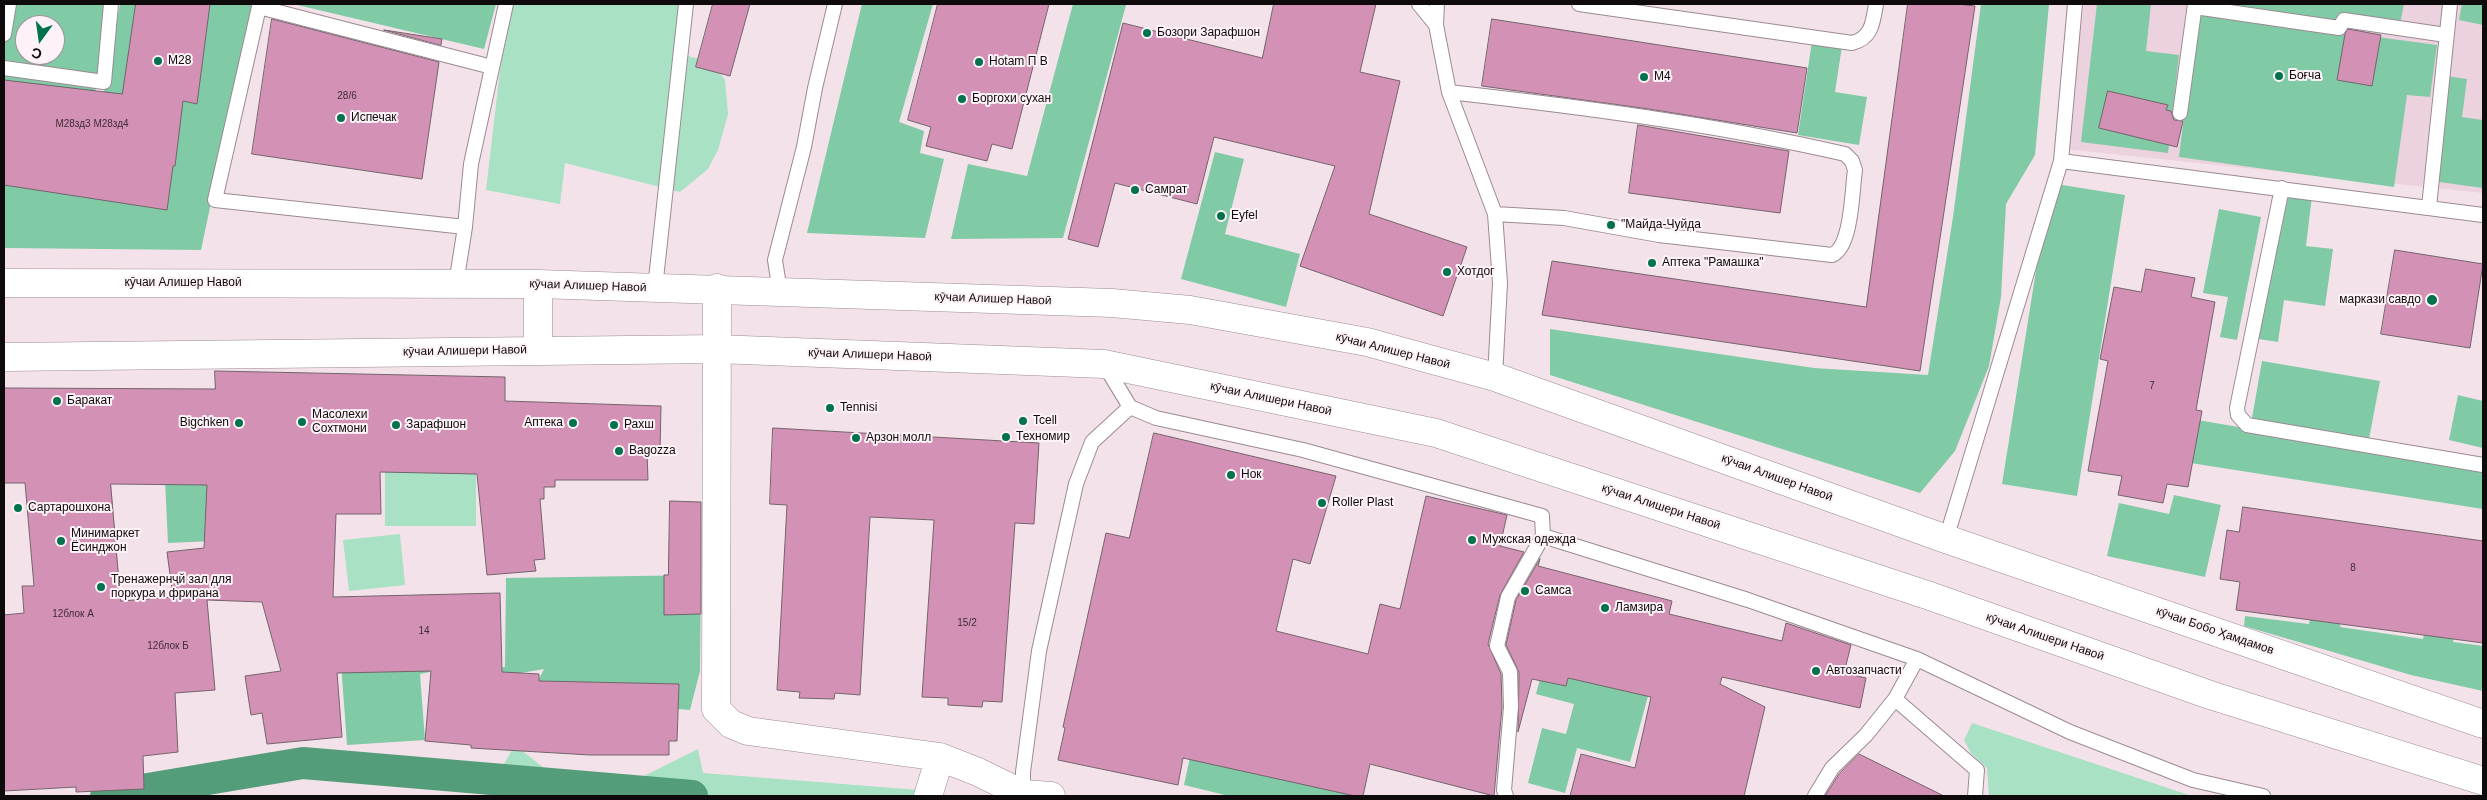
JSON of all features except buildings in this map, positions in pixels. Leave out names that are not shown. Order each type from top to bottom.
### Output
[{"type":"street","name":"кӯчаи Алишер Навоӣ","points":[[4,283],[538,284],[717,288],[780,292],[1112,303],[1190,310],[1367,342],[1495,377],[1946,539]]},
{"type":"street","points":[[538,284],[538,350]]},
{"type":"street","points":[[717,288],[716,709],[731,724],[748,730],[940,758],[978,772],[1023,794],[1050,796]]},
{"type":"street","name":"кӯчаи Алишери Навоӣ","points":[[4,357],[717,349],[1104,364],[1436,433],[1930,596],[2210,695],[2483,781]]},
{"type":"street","name":"кӯчаи Бобо Ҳамдамов","points":[[1946,539],[2483,724]]},
{"type":"street","points":[[928,796],[940,758]]},
{"type":"lane","points":[[4,34],[9,4]]},
{"type":"lane","points":[[4,68],[104,82],[111,4]]},
{"type":"lane","points":[[456,284],[465,227],[471,164],[506,4]]},
{"type":"lane","points":[[780,292],[776,260],[804,146],[815,88],[835,4]]},
{"type":"lane","points":[[1419,4],[1436,25]]},
{"type":"lane","points":[[1437,4],[1436,25],[1449,92],[1496,214],[1500,283],[1495,377]]},
{"type":"lane","points":[[1579,4],[1852,43],[1862,40],[1872,28],[1876,4]]},
{"type":"lane","points":[[1946,539],[2061,161],[2075,4]]},
{"type":"lane","points":[[2429,207],[2450,4]]},
{"type":"lane","points":[[465,227],[215,200],[259,5],[492,67]]},
{"type":"lane","points":[[655,288],[682,5]]},
{"type":"lane","points":[[2180,114],[2195,6],[2339,28],[2344,20],[2446,35]]},
{"type":"lane","points":[[1449,92],[1569,106],[1759,134],[1845,154],[1852,161],[1855,170],[1848,228],[1841,248],[1832,255],[1659,235],[1564,218],[1496,214]]},
{"type":"lane","points":[[2061,161],[2483,215]]},
{"type":"lane","points":[[2282,188],[2237,408],[2241,420],[2246,425],[2483,465]]},
{"type":"lane","points":[[1104,364],[1130,407],[1156,418],[1303,450],[1542,516],[1543,536],[1508,597],[1497,646],[1510,672],[1511,708],[1504,790],[1506,796]]},
{"type":"lane","points":[[1023,794],[1023,772],[1039,651],[1076,484],[1092,442],[1130,407]]},
{"type":"lane","points":[[1543,536],[1748,600],[1917,659],[2079,735],[2193,780],[2263,796]]},
{"type":"lane","points":[[1815,796],[1832,768],[1866,735],[1894,699],[1917,659]]},
{"type":"lane","points":[[1894,699],[1977,770],[1975,796]]},
{"type":"shaded area","name":"Боғча","points":[[2084,4],[2483,4],[2483,193],[2065,149]]},
{"type":"green space","points":[[4,4],[109,4],[94,100],[4,85]]},
{"type":"green space","points":[[120,4],[253,4],[201,250],[4,248],[4,95],[101,109]]},
{"type":"green space","points":[[293,4],[496,4],[484,49]]},
{"type":"green space","points":[[513,4],[676,4],[685,6],[676,53],[711,62],[725,80],[728,114],[718,150],[708,169],[680,192],[565,163],[560,204],[486,190],[500,70]]},
{"type":"green space","points":[[862,4],[933,4],[899,122],[924,131],[920,153],[944,159],[925,238],[807,233]]},
{"type":"green space","points":[[1073,4],[1126,5],[1063,238],[951,239],[968,164],[1027,176]]},
{"type":"green space","points":[[1981,4],[2049,4],[2035,155],[2006,204],[2001,297],[1989,366],[1955,451],[1920,493],[1550,375],[1550,329],[1814,368],[1928,375],[1953,217]]},
{"type":"green space","points":[[2097,4],[2151,4],[2146,51],[2179,55],[2168,153],[2081,142]]},
{"type":"green space","points":[[2199,4],[2404,4],[2400,24],[2336,24]]},
{"type":"green space","points":[[2462,4],[2483,4],[2483,25],[2459,20]]},
{"type":"green space","points":[[2197,13],[2437,45],[2430,97],[2407,95],[2394,187],[2179,157]]},
{"type":"green space","points":[[1812,41],[1842,46],[1835,92],[1867,97],[1859,145],[1798,135]]},
{"type":"green space","points":[[2446,76],[2467,79],[2462,117],[2483,120],[2483,188],[2432,181]]},
{"type":"green space","points":[[1215,152],[1244,159],[1225,234],[1300,254],[1286,307],[1181,279]]},
{"type":"green space","points":[[2050,183],[2125,195],[2077,496],[2002,484]]},
{"type":"green space","points":[[2273,191],[2312,196],[2306,246],[2333,249],[2325,306],[2284,300],[2278,342],[2252,338]]},
{"type":"green space","points":[[2219,209],[2261,217],[2237,340],[2220,337],[2228,297],[2203,293]]},
{"type":"green space","points":[[2262,361],[2380,381],[2369,439],[2252,418]]},
{"type":"green space","points":[[2458,395],[2483,401],[2483,448],[2449,440]]},
{"type":"green space","points":[[162,417],[258,539],[168,543]]},
{"type":"green space","points":[[2186,418],[2483,469],[2483,509],[2178,461]]},
{"type":"green space","points":[[476,433],[476,526],[385,526],[385,458]]},
{"type":"green space","points":[[2174,495],[2221,505],[2205,577],[2107,556],[2119,503],[2169,514]]},
{"type":"green space","points":[[400,534],[405,585],[349,591],[343,540]]},
{"type":"green space","points":[[701,575],[700,671],[690,710],[530,697],[544,669],[486,679],[467,673],[505,667],[506,578]]},
{"type":"green space","points":[[2313,600],[2343,604],[2340,627],[2423,639],[2428,613],[2455,618],[2453,642],[2483,646],[2483,691],[2411,675],[2244,626],[2245,616],[2309,624]]},
{"type":"green space","points":[[429,658],[430,672],[420,674],[425,740],[347,745],[341,663]]},
{"type":"green space","points":[[1543,668],[1651,685],[1630,762],[1577,748],[1565,793],[1528,783],[1542,728],[1566,734],[1574,704],[1536,694]]},
{"type":"green space","points":[[1205,688],[1350,796],[1229,796],[1184,785]]},
{"type":"green space","points":[[1972,723],[2192,796],[1989,796],[1987,768],[1971,753],[1964,740]]},
{"type":"green space","points":[[515,745],[579,796],[485,796]]},
{"type":"green space","points":[[698,749],[703,773],[919,790],[917,796],[604,796]]},
{"type":"waterway","points":[[106,796],[303,763],[692,796]]},
{"type":"place","name":"Бозори Зарафшон","points":[[1147,33]]},
{"type":"place","name":"М28","points":[[158,61]]},
{"type":"place","name":"Hotam П В","points":[[979,62]]},
{"type":"place","name":"Боғча","points":[[2279,76]]},
{"type":"place","name":"М4","points":[[1644,77]]},
{"type":"place","name":"Боргохи сухан","points":[[962,99]]},
{"type":"place","name":"Испечак","points":[[341,118]]},
{"type":"place","name":"Самрат","points":[[1135,190]]},
{"type":"place","name":"Eyfel","points":[[1221,216]]},
{"type":"place","name":"\"Майда-Чуйда","points":[[1611,225]]},
{"type":"place","name":"Аптека \"Рамашка\"","points":[[1652,263]]},
{"type":"place","name":"Хотдог","points":[[1447,272]]},
{"type":"place","name":"маркази савдо","points":[[2432,300]]},
{"type":"place","name":"Баракат","points":[[57,401]]},
{"type":"place","name":"Tennisi","points":[[830,408]]},
{"type":"place","name":"Tcell","points":[[1023,421]]},
{"type":"place","name":"Масолехи Сохтмони","points":[[302,422]]},
{"type":"place","name":"Bigchken","points":[[239,423]]},
{"type":"place","name":"Аптека","points":[[573,423]]},
{"type":"place","name":"Зарафшон","points":[[396,425]]},
{"type":"place","name":"Рахш","points":[[614,425]]},
{"type":"place","name":"Техномир","points":[[1006,437]]},
{"type":"place","name":"Арзон молл","points":[[856,438]]},
{"type":"place","name":"Bagozza","points":[[619,451]]},
{"type":"place","name":"Нок","points":[[1231,475]]},
{"type":"place","name":"Roller Plast","points":[[1322,503]]},
{"type":"place","name":"Сартарошхона","points":[[18,508]]},
{"type":"place","name":"Мужская одежда","points":[[1472,540]]},
{"type":"place","name":"Минимаркет Ёсинджон","points":[[61,541]]},
{"type":"place","name":"Тренажернҷй зал для поркура и фрирана","points":[[101,587]]},
{"type":"place","name":"Самса","points":[[1525,591]]},
{"type":"place","name":"Ламзира","points":[[1605,608]]},
{"type":"place","name":"Автозапчасти","points":[[1816,671]]}]
